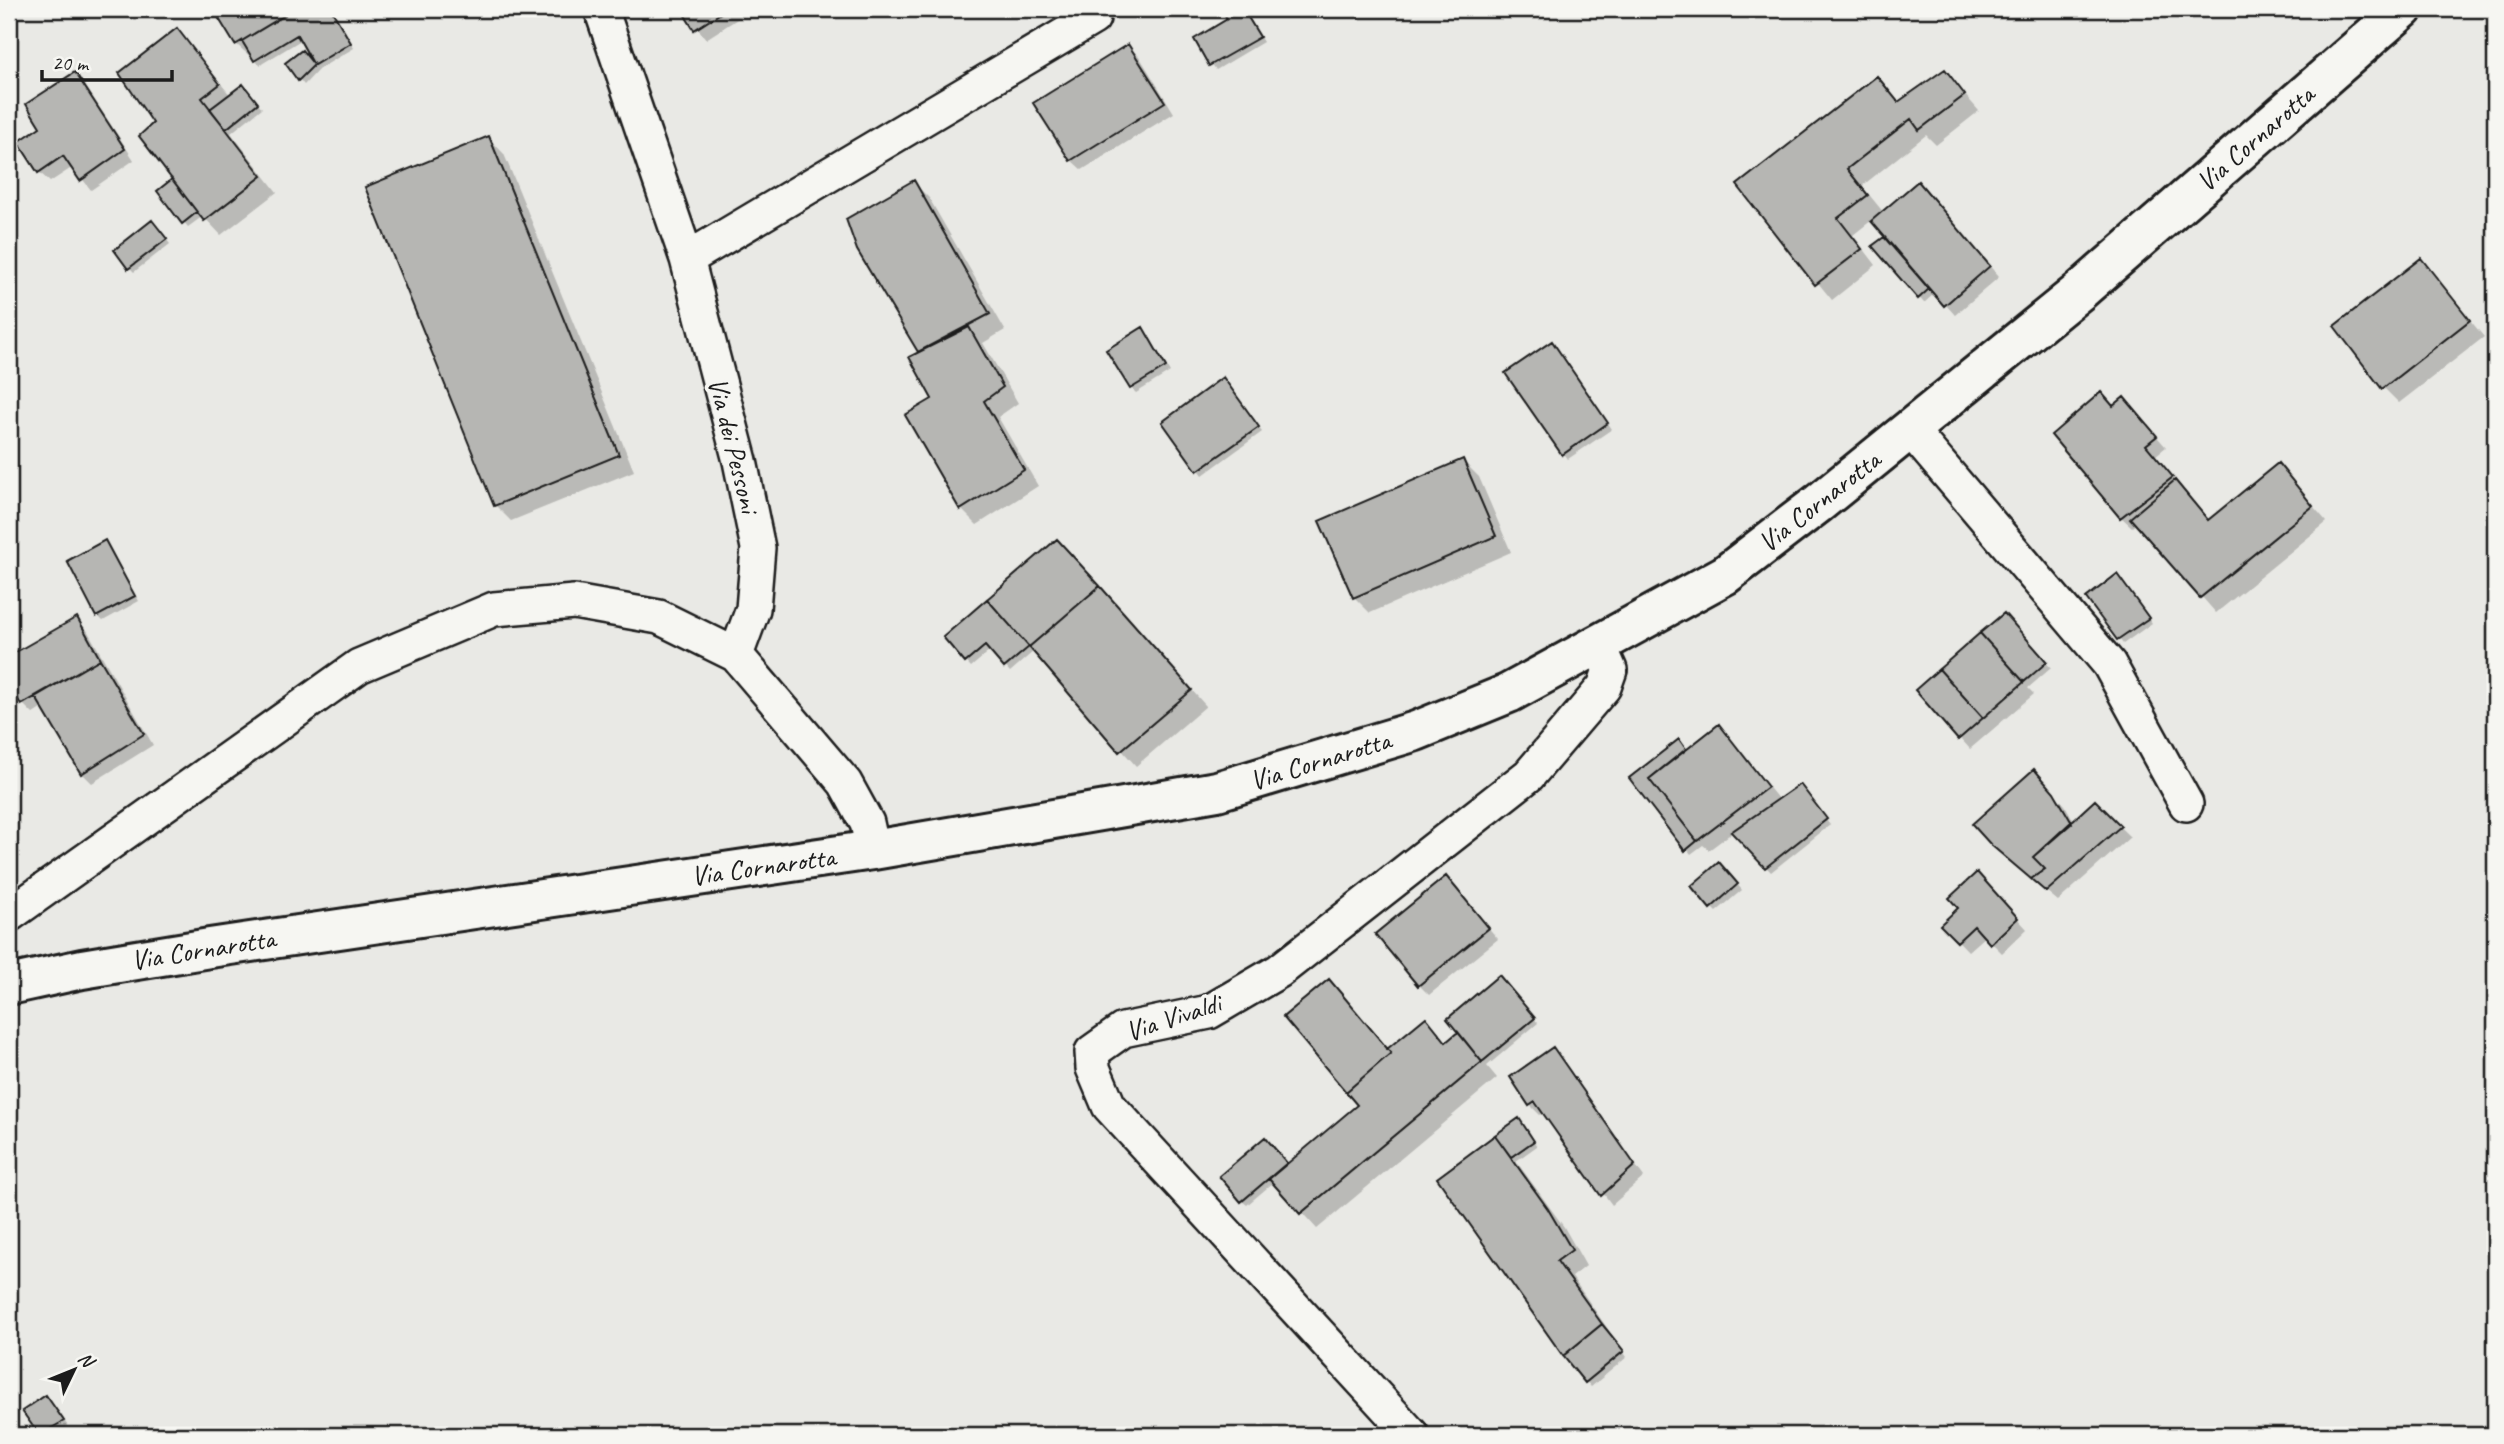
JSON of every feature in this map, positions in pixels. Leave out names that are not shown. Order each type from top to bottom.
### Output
[{"type":"main road","name":"Via Cornarotta","points":[[9,985],[82,969],[210,948],[873,850],[1217,791],[1416,730],[1509,693],[1725,575],[1819,503],[2080,291],[2403,9]]},
{"type":"street","name":"Via dei Pessoni","points":[[601,9],[687,259],[740,461],[758,548],[753,609],[736,655]]},
{"type":"street","points":[[687,259],[1093,18]]},
{"type":"street","points":[[1909,428],[2109,664],[2186,804]]},
{"type":"street","points":[[9,915],[359,666],[494,609],[574,602],[659,617],[736,655],[845,783],[867,823],[873,850]]},
{"type":"street","name":"Via Vivaldi","points":[[1412,1435],[1109,1105],[1093,1068],[1092,1052],[1123,1030],[1209,1012],[1279,971],[1529,775],[1604,687],[1610,670],[1599,646]]},
{"type":"building","points":[[213,9],[282,9],[285,15],[235,45]]},
{"type":"building","points":[[282,9],[331,9],[351,43],[314,65],[297,35],[254,61],[242,41],[285,15]]},
{"type":"building","points":[[681,9],[727,9],[694,30]]},
{"type":"building","points":[[1243,9],[1260,37],[1209,66],[1194,39],[1227,19],[1223,11]]},
{"type":"building","points":[[177,28],[220,84],[202,98],[262,176],[204,221],[139,136],[153,123],[119,73]]},
{"type":"building","points":[[1128,44],[1165,102],[1070,161],[1033,103]]},
{"type":"building","points":[[302,50],[314,65],[298,81],[285,63]]},
{"type":"building","points":[[1945,69],[1965,95],[1919,130],[1911,119],[1847,169],[1868,195],[1838,218],[1862,249],[1815,285],[1737,185],[1877,76],[1898,102]]},
{"type":"building","points":[[75,72],[125,149],[80,181],[63,156],[38,173],[18,142],[40,127],[26,104]]},
{"type":"building","points":[[243,84],[258,103],[226,129],[210,109]]},
{"type":"building","points":[[489,136],[619,455],[494,506],[365,187]]},
{"type":"building","points":[[172,179],[197,212],[182,224],[157,191]]},
{"type":"building","points":[[914,180],[990,314],[918,352],[857,250],[846,219]]},
{"type":"building","points":[[1918,181],[1990,266],[1944,306],[1871,221]]},
{"type":"building","points":[[152,220],[167,239],[128,269],[114,250]]},
{"type":"building","points":[[1884,237],[1929,289],[1918,299],[1872,246]]},
{"type":"building","points":[[2421,258],[2470,320],[2382,389],[2334,326]]},
{"type":"building","points":[[969,327],[1003,387],[984,401],[1024,470],[960,510],[905,415],[932,399],[909,357]]},
{"type":"building","points":[[1143,327],[1166,367],[1130,389],[1106,350]]},
{"type":"building","points":[[1552,341],[1608,423],[1562,455],[1505,373]]},
{"type":"building","points":[[1223,377],[1259,427],[1197,471],[1162,422]]},
{"type":"building","points":[[2101,392],[2113,406],[2124,397],[2157,436],[2146,445],[2173,477],[2120,518],[2051,435]]},
{"type":"building","points":[[1463,459],[1496,536],[1353,598],[1319,521]]},
{"type":"building","points":[[2278,463],[2313,506],[2200,598],[2130,518],[2175,480],[2208,520]]},
{"type":"building","points":[[1057,539],[1100,586],[1029,647],[987,599]]},
{"type":"building","points":[[105,540],[135,596],[96,617],[67,561]]},
{"type":"building","points":[[2117,574],[2149,618],[2117,640],[2086,598]]},
{"type":"building","points":[[1100,586],[1192,690],[1119,752],[1029,647]]},
{"type":"building","points":[[987,599],[1029,647],[1004,668],[985,646],[965,663],[943,637]]},
{"type":"building","points":[[2004,613],[2047,662],[2024,682],[1980,633]]},
{"type":"building","points":[[77,617],[100,659],[21,705],[9,683],[9,656]]},
{"type":"building","points":[[1980,633],[2024,682],[1983,718],[1939,669]]},
{"type":"building","points":[[100,659],[144,734],[81,774],[35,696]]},
{"type":"building","points":[[1939,669],[1983,718],[1958,740],[1915,690]]},
{"type":"building","points":[[1719,724],[1768,787],[1697,841],[1649,779]]},
{"type":"building","points":[[1679,739],[1686,749],[1649,779],[1697,841],[1685,851],[1629,778]]},
{"type":"building","points":[[2034,769],[2054,792],[2072,823],[2033,857],[2045,869],[2031,879],[1991,845],[1972,824]]},
{"type":"building","points":[[1800,784],[1827,819],[1765,868],[1731,832]]},
{"type":"building","points":[[2095,800],[2121,826],[2046,892],[2031,879],[2045,869],[2033,857]]},
{"type":"building","points":[[1719,862],[1738,884],[1710,909],[1691,886]]},
{"type":"building","points":[[1977,872],[2018,918],[1990,944],[1974,926],[1957,942],[1940,925],[1958,908],[1949,898]]},
{"type":"building","points":[[1446,876],[1489,928],[1418,986],[1375,934]]},
{"type":"building","points":[[1499,975],[1535,1018],[1482,1062],[1447,1019]]},
{"type":"building","points":[[1329,979],[1391,1053],[1346,1092],[1283,1017]]},
{"type":"building","points":[[1426,1017],[1446,1042],[1458,1032],[1482,1062],[1300,1214],[1269,1179],[1357,1105],[1346,1092],[1391,1053],[1387,1049]]},
{"type":"building","points":[[1553,1047],[1635,1165],[1601,1196],[1535,1102],[1529,1106],[1510,1077]]},
{"type":"building","points":[[1519,1118],[1534,1141],[1511,1157],[1495,1135]]},
{"type":"building","points":[[1495,1135],[1548,1209],[1572,1250],[1557,1261],[1602,1324],[1563,1356],[1437,1178]]},
{"type":"building","points":[[1265,1137],[1287,1163],[1241,1202],[1219,1176]]},
{"type":"building","points":[[1602,1324],[1624,1351],[1585,1383],[1563,1356]]},
{"type":"building","points":[[46,1395],[64,1421],[39,1435],[22,1411]]}]
